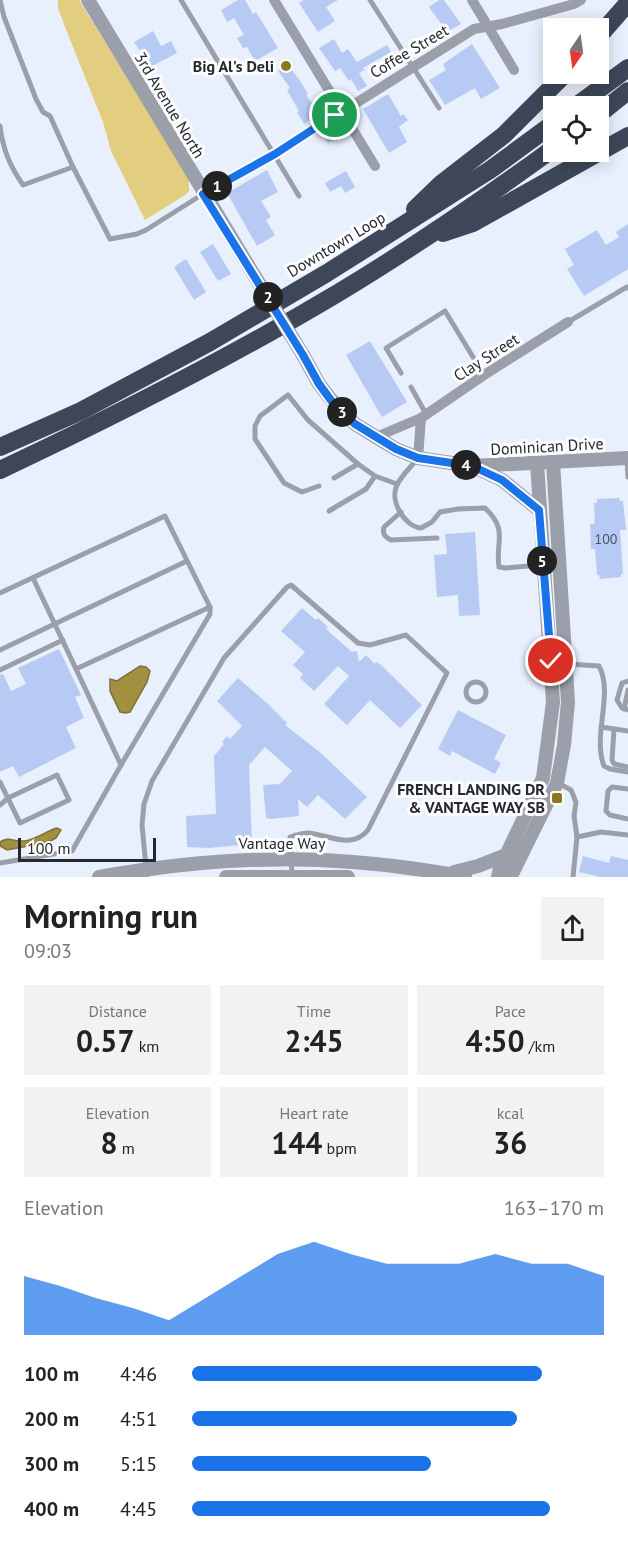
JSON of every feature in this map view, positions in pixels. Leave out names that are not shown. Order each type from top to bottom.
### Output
[{"type":"highway","points":[[609,25],[628,3]]},
{"type":"highway","points":[[590,96],[628,68]]},
{"type":"highway","points":[[390,235],[442,183],[504,135],[555,84]]},
{"type":"highway","points":[[609,106],[628,91]]},
{"type":"highway","name":"Downtown Loop","points":[[0,447],[81,411],[210,342],[390,235],[490,170],[543,131]]},
{"type":"highway","points":[[421,241],[473,224],[628,136]]},
{"type":"highway","points":[[0,470],[91,427],[227,357],[421,241],[543,156]]},
{"type":"street","name":"3rd Avenue North","points":[[88,0],[319,384],[336,407],[355,424],[396,449],[425,459]]},
{"type":"street","points":[[274,0],[375,166]]},
{"type":"street","points":[[472,0],[514,70]]},
{"type":"street","name":"Coffee Street","points":[[203,194],[275,154],[474,29],[502,24],[575,2]]},
{"type":"street","name":"Clay Street","points":[[376,437],[424,416],[568,322]]},
{"type":"street","points":[[424,416],[425,459]]},
{"type":"street","name":"Dominican Drive","points":[[425,459],[472,466],[627,458]]},
{"type":"street","points":[[498,877],[513,857],[557,783],[564,745],[568,702],[553,462]]},
{"type":"street","points":[[506,877],[513,872],[513,857],[543,778],[553,702],[537,463]]},
{"type":"street","points":[[472,466],[502,480],[539,510]]},
{"type":"street","points":[[543,570],[559,568]]},
{"type":"street","points":[[543,778],[557,783]]},
{"type":"street","points":[[448,874],[513,857]]},
{"type":"street","points":[[513,857],[523,877]]},
{"type":"street","name":"Vantage Way","points":[[99,877],[146,873],[211,861],[291,858],[376,863],[465,877]]},
{"type":"street","name":"Vantage Way","points":[[226,877],[348,877]]},
{"type":"lane","points":[[0,0],[4,17],[36,99],[43,112],[50,116],[110,239],[146,230],[203,194]]},
{"type":"lane","points":[[181,0],[298,196]]},
{"type":"lane","points":[[370,0],[440,108]]},
{"type":"lane","points":[[0,126],[3,147],[12,168],[23,185],[73,167]]},
{"type":"lane","points":[[568,322],[628,288]]},
{"type":"lane","points":[[401,373],[386,348],[445,311],[484,375]]},
{"type":"lane","points":[[411,387],[424,416]]},
{"type":"lane","points":[[319,486],[302,492],[284,483],[255,439],[255,426],[260,416],[288,395],[308,420],[358,464],[375,476],[397,484]]},
{"type":"lane","points":[[627,458],[628,477]]},
{"type":"lane","points":[[425,459],[397,484],[394,494],[401,512],[411,526],[422,528],[432,522],[440,512],[485,508],[494,517],[501,539],[499,567],[543,570]]},
{"type":"lane","points":[[334,478],[358,464]]},
{"type":"lane","points":[[329,511],[366,489],[375,476]]},
{"type":"lane","points":[[401,512],[384,527],[386,538],[391,540],[437,538]]},
{"type":"lane","points":[[0,593],[165,516],[210,607],[210,614],[72,851],[0,863]]},
{"type":"lane","points":[[0,650],[188,561]]},
{"type":"lane","points":[[33,578],[121,765]]},
{"type":"lane","points":[[146,873],[142,816],[152,781],[224,658],[291,585],[358,643],[370,645],[406,635],[447,673],[366,834],[357,839],[346,840],[335,840],[311,833],[290,837],[292,877]]},
{"type":"lane","points":[[76,669],[210,607]]},
{"type":"lane","points":[[0,669],[63,640]]},
{"type":"lane","points":[[566,664],[599,666],[605,677],[601,727],[602,760],[604,766],[610,769],[628,772]]},
{"type":"lane","points":[[628,681],[622,683],[617,700],[619,705],[626,710],[628,690]]},
{"type":"lane","points":[[601,727],[628,731]]},
{"type":"lane","points":[[614,729],[612,760],[614,764],[628,767]]},
{"type":"lane","points":[[0,782],[8,798],[21,823],[69,800],[57,775],[8,798],[0,805]]},
{"type":"lane","points":[[557,783],[571,790],[576,802],[573,816],[577,837],[572,877]]},
{"type":"lane","points":[[628,789],[612,787],[608,791],[606,811],[610,815],[628,819]]},
{"type":"lane","points":[[577,837],[602,832],[628,836]]},
{"type":"shaded area","points":[[58,0],[79,0],[189,178],[189,191],[185,195],[145,220],[111,151],[103,122],[58,8]]},
{"type":"shaded area","points":[[140,666],[150,671],[147,682],[130,712],[120,712],[110,691],[110,679],[117,681]]},
{"type":"shaded area","points":[[57,828],[61,830],[56,838],[49,842],[7,850],[0,846],[3,840],[28,840]]},
{"type":"building","points":[[238,0],[245,0],[253,14],[256,12],[278,48],[255,61],[247,47],[243,48],[237,38],[244,35],[234,18],[227,22],[221,10]]},
{"type":"building","points":[[304,0],[338,0],[326,7],[335,21],[318,32],[299,3]]},
{"type":"building","points":[[439,0],[444,0],[461,24],[447,32],[429,7]]},
{"type":"building","points":[[153,31],[161,46],[171,41],[177,53],[150,67],[142,49],[139,50],[134,42]]},
{"type":"building","points":[[334,39],[342,53],[348,49],[357,62],[387,45],[391,52],[363,68],[365,70],[359,73],[367,86],[358,91],[351,79],[349,81],[340,68],[335,71],[319,48]]},
{"type":"building","points":[[472,44],[500,88],[481,99],[475,88],[445,105],[429,80],[446,70],[443,64]]},
{"type":"building","points":[[288,65],[319,113],[304,124],[287,90],[290,88],[278,71]]},
{"type":"building","points":[[388,94],[401,116],[403,114],[408,120],[399,127],[407,142],[389,153],[363,109]]},
{"type":"building","points":[[338,123],[345,133],[328,143],[322,133]]},
{"type":"building","points":[[267,170],[278,192],[261,201],[271,217],[266,220],[275,235],[257,246],[227,193]]},
{"type":"building","points":[[346,171],[355,187],[345,193],[341,186],[330,192],[325,183]]},
{"type":"building","points":[[628,224],[628,269],[584,296],[567,269],[574,265],[565,249],[597,230],[606,245],[619,237],[616,232]]},
{"type":"building","points":[[213,244],[231,274],[218,281],[200,252]]},
{"type":"building","points":[[186,259],[206,292],[194,300],[174,267]]},
{"type":"building","points":[[370,341],[407,402],[382,417],[346,355]]},
{"type":"building","points":[[619,498],[623,501],[626,530],[620,530],[623,574],[621,577],[600,579],[597,575],[595,549],[591,549],[590,524],[594,524],[595,519],[594,503],[597,503],[597,499]]},
{"type":"building","points":[[475,532],[480,615],[459,616],[458,595],[437,597],[434,555],[447,554],[445,534]]},
{"type":"building","points":[[302,608],[316,620],[318,618],[328,627],[326,629],[352,652],[357,651],[359,662],[366,655],[375,664],[376,662],[381,665],[422,705],[400,728],[370,700],[347,725],[324,704],[349,676],[338,666],[314,691],[300,678],[303,674],[293,665],[305,652],[281,631]]},
{"type":"building","points":[[59,649],[81,695],[75,697],[84,718],[66,727],[76,748],[19,777],[13,766],[0,772],[0,675],[3,674],[11,691],[26,684],[18,668]]},
{"type":"building","points":[[238,678],[287,723],[285,725],[321,753],[367,797],[345,819],[318,795],[307,807],[298,799],[299,816],[266,818],[263,785],[280,784],[292,771],[265,747],[249,765],[252,844],[208,848],[187,847],[186,816],[216,814],[214,756],[224,744],[222,742],[227,736],[230,739],[242,726],[217,701]]},
{"type":"building","points":[[458,710],[506,735],[494,759],[501,763],[495,774],[452,751],[450,756],[438,749]]},
{"type":"building","points":[[583,856],[609,863],[611,856],[628,860],[628,877],[601,877],[579,872]]},
{"type":"place","name":"Big Al's Deli","points":[[286,66]]},
{"type":"place","name":"FRENCH LANDING DR & VANTAGE WAY SB","points":[[557,798]]},
{"type":"route","points":[[335,115],[275,154],[203,194],[319,384],[336,407],[355,424],[396,449],[418,458],[472,466],[502,480],[539,510],[551,661]]}]
